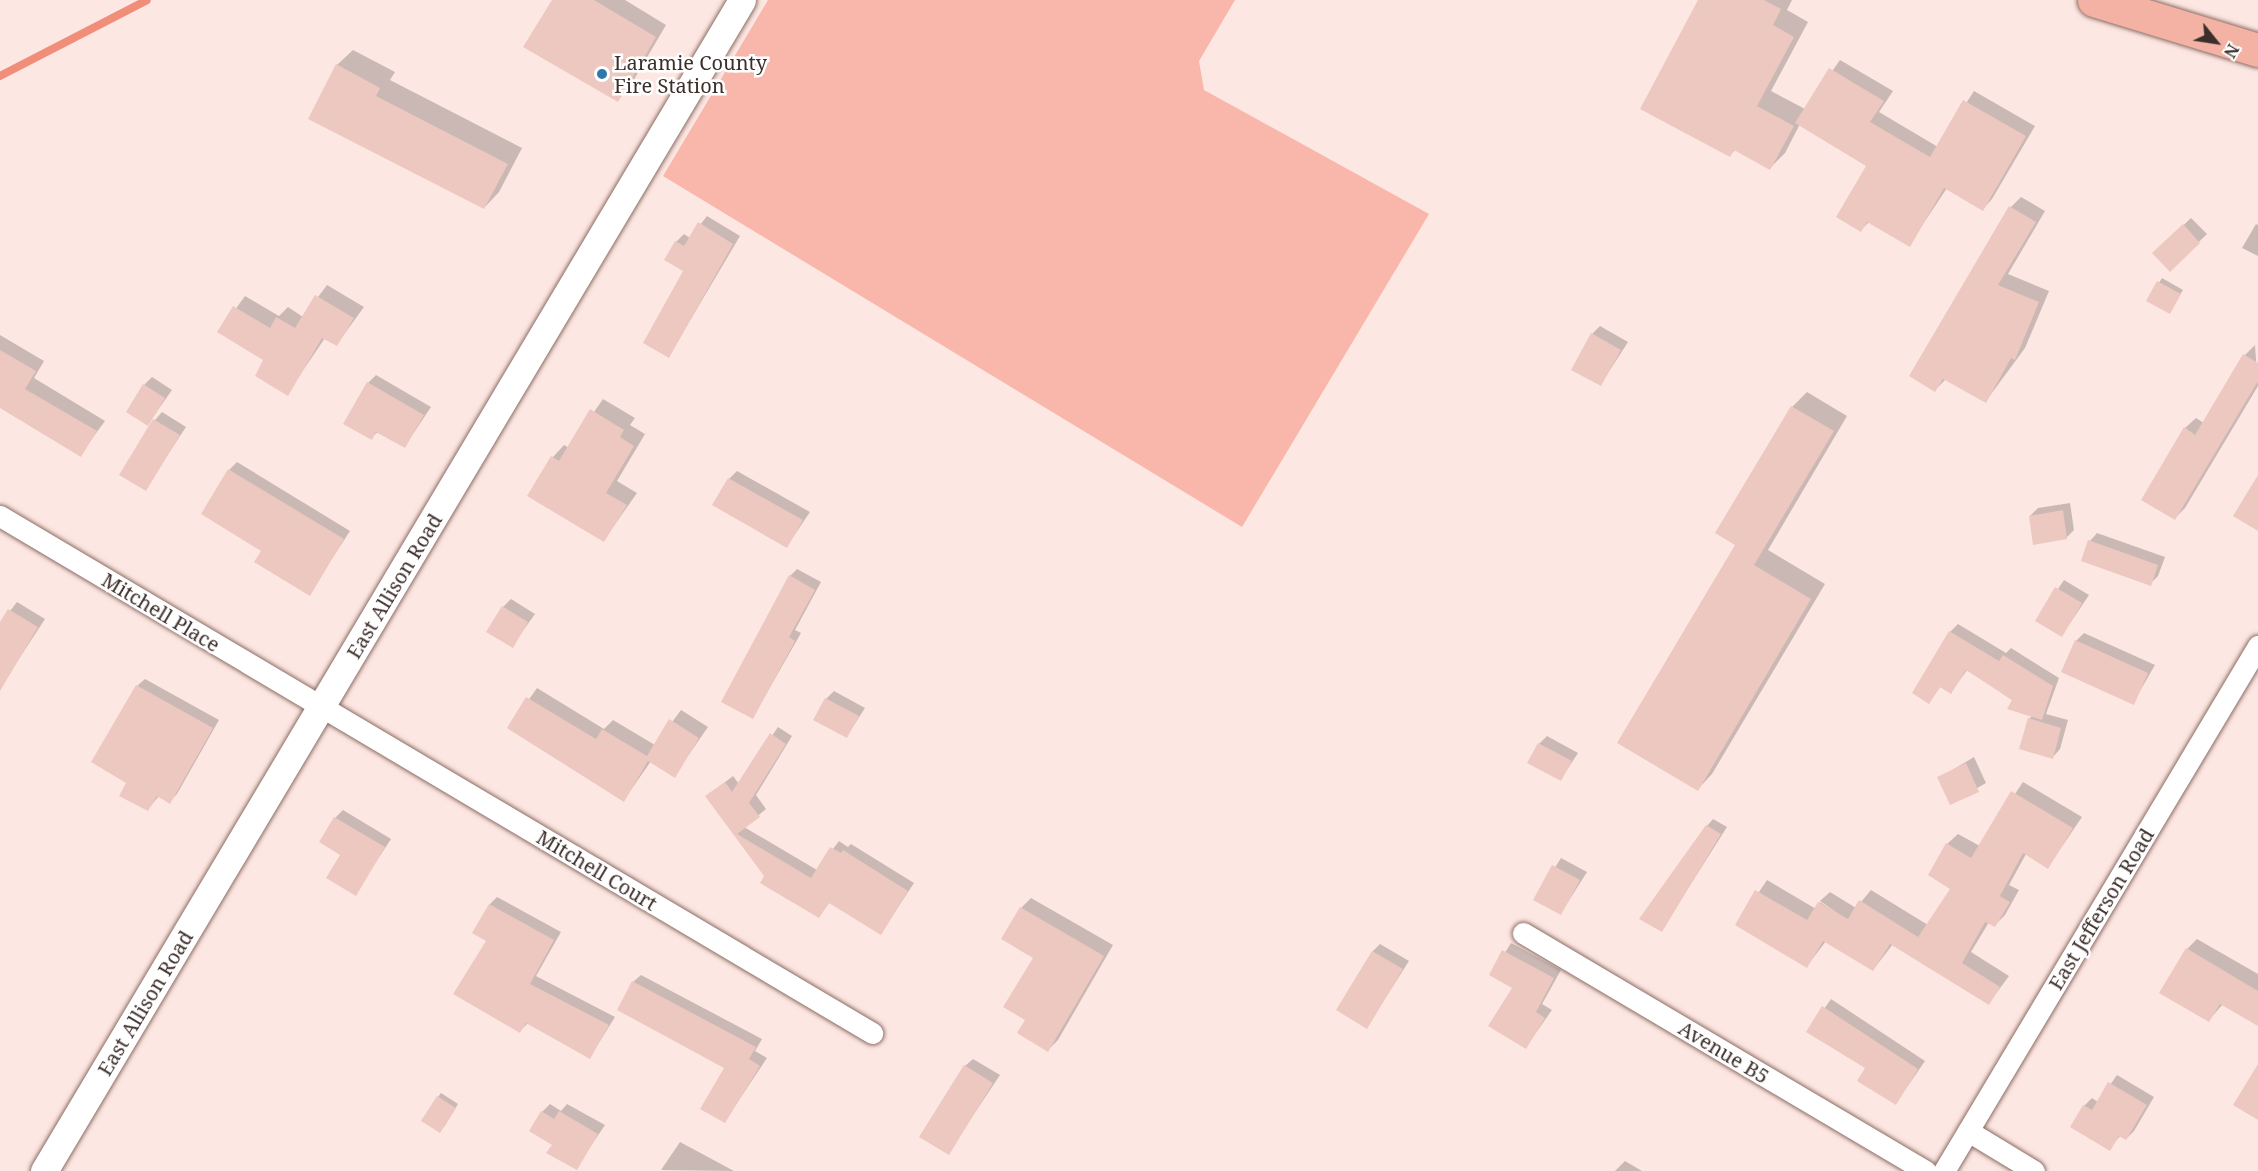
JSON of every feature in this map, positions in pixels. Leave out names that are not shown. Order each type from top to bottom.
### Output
[{"type":"highway","points":[[2094,0],[2258,50]]},
{"type":"street","name":"East Allison Road","points":[[44,1171],[742,0]]},
{"type":"street","name":"Mitchell Place","points":[[0,516],[322,707]]},
{"type":"street","name":"East Jefferson Road","points":[[1944,1171],[2258,646]]},
{"type":"street","name":"Mitchell Court","points":[[322,707],[872,1033]]},
{"type":"street","name":"Avenue B5","points":[[1523,933],[1926,1171]]},
{"type":"street","points":[[1968,1131],[2034,1171]]},
{"type":"shaded area","points":[[768,0],[1235,0],[1199,61],[1204,90],[1429,214],[1242,527],[663,176]]},
{"type":"building","name":"Laramie County Fire Station","points":[[552,0],[594,0],[656,37],[618,102],[523,47]]},
{"type":"building","points":[[1698,0],[1764,0],[1781,9],[1773,25],[1794,37],[1757,106],[1794,126],[1770,170],[1734,150],[1730,157],[1640,109]]},
{"type":"building","points":[[336,64],[380,88],[376,96],[508,164],[484,209],[308,119]]},
{"type":"building","points":[[1829,68],[1884,101],[1870,122],[1930,157],[1963,100],[2026,136],[1983,211],[1944,188],[1910,247],[1867,222],[1861,232],[1836,217],[1866,166],[1795,123]]},
{"type":"building","points":[[2009,206],[2036,222],[1998,285],[2039,302],[2015,360],[2011,358],[1986,403],[1943,379],[1935,392],[1909,376]]},
{"type":"building","points":[[698,222],[733,244],[669,358],[643,343],[683,271],[664,260],[675,241],[684,246]]},
{"type":"building","points":[[2183,224],[2200,243],[2170,272],[2152,253]]},
{"type":"building","points":[[2157,281],[2181,294],[2170,314],[2146,301]]},
{"type":"building","points":[[315,295],[354,318],[337,346],[322,338],[288,396],[255,376],[263,360],[217,332],[233,306],[270,328],[276,317],[295,328]]},
{"type":"building","points":[[1591,333],[1621,350],[1601,386],[1571,370]]},
{"type":"building","points":[[0,350],[36,371],[25,389],[97,431],[81,457],[0,408]]},
{"type":"building","points":[[2243,354],[2258,363],[2258,381],[2175,520],[2141,500],[2184,427],[2195,435]]},
{"type":"building","points":[[367,382],[424,415],[405,448],[376,432],[372,440],[343,424]]},
{"type":"building","points":[[143,384],[165,398],[148,426],[126,412]]},
{"type":"building","points":[[1791,406],[1834,431],[1754,565],[1811,599],[1698,791],[1617,743],[1735,545],[1715,533]]},
{"type":"building","points":[[590,409],[624,430],[620,437],[634,446],[606,493],[627,505],[604,542],[527,496],[551,456],[559,461]]},
{"type":"building","points":[[153,419],[180,435],[146,491],[119,475]]},
{"type":"building","points":[[228,469],[344,539],[310,596],[254,562],[261,551],[201,514]]},
{"type":"building","points":[[2258,475],[2258,531],[2233,516]]},
{"type":"building","points":[[728,478],[803,520],[787,548],[712,505]]},
{"type":"building","points":[[2063,510],[2067,539],[2033,545],[2029,516]]},
{"type":"building","points":[[2088,540],[2158,565],[2151,586],[2081,561]]},
{"type":"building","points":[[789,575],[815,590],[789,637],[795,641],[753,719],[721,702]]},
{"type":"building","points":[[2055,587],[2082,603],[2062,637],[2035,621]]},
{"type":"building","points":[[502,606],[528,622],[513,648],[486,632]]},
{"type":"building","points":[[8,609],[38,627],[0,691],[0,622]]},
{"type":"building","points":[[1949,631],[1999,661],[2003,655],[2053,686],[2042,720],[2007,709],[2012,700],[1966,670],[1951,694],[1940,687],[1929,704],[1912,693]]},
{"type":"building","points":[[2075,640],[2148,673],[2134,705],[2061,672]]},
{"type":"building","points":[[136,685],[213,728],[170,804],[157,796],[148,811],[119,796],[126,783],[91,762]]},
{"type":"building","points":[[526,697],[596,739],[602,729],[647,756],[669,719],[699,738],[675,778],[648,761],[624,802],[507,728]]},
{"type":"building","points":[[825,698],[859,716],[847,738],[813,720]]},
{"type":"building","points":[[2028,718],[2061,728],[2053,759],[2019,749]]},
{"type":"building","points":[[770,733],[786,744],[749,803],[760,817],[737,834],[811,878],[830,847],[841,853],[843,850],[908,891],[881,935],[829,903],[819,918],[760,883],[764,876],[705,796],[725,782],[732,792]]},
{"type":"building","points":[[1538,743],[1572,761],[1561,781],[1527,763]]},
{"type":"building","points":[[1966,763],[1979,792],[1950,805],[1937,777]]},
{"type":"building","points":[[2011,791],[2073,828],[2048,869],[2023,853],[2000,896],[2010,902],[1995,927],[1985,922],[1962,963],[2000,987],[1989,1005],[1890,944],[1873,971],[1823,941],[1807,968],[1735,925],[1755,890],[1807,920],[1818,902],[1848,919],[1859,900],[1918,937],[1950,889],[1928,875],[1946,843],[1971,858]]},
{"type":"building","points":[[334,817],[385,847],[356,896],[326,878],[340,855],[319,842]]},
{"type":"building","points":[[1706,825],[1721,834],[1662,932],[1639,919]]},
{"type":"building","points":[[1552,865],[1580,880],[1561,915],[1533,900]]},
{"type":"building","points":[[489,904],[554,940],[530,984],[609,1025],[590,1059],[526,1023],[520,1033],[453,994],[486,941],[472,933]]},
{"type":"building","points":[[1020,907],[1104,956],[1048,1052],[1017,1033],[1025,1020],[1003,1007],[1033,958],[1001,939]]},
{"type":"building","points":[[2186,948],[2258,991],[2258,1026],[2220,1004],[2209,1022],[2159,993]]},
{"type":"building","points":[[1502,950],[1554,978],[1536,1012],[1545,1018],[1526,1049],[1488,1026],[1512,988],[1489,975]]},
{"type":"building","points":[[1372,951],[1403,969],[1367,1029],[1336,1010]]},
{"type":"building","points":[[632,981],[756,1047],[749,1059],[760,1066],[725,1123],[700,1109],[724,1068],[617,1010]]},
{"type":"building","points":[[1822,1006],[1918,1069],[1896,1105],[1857,1081],[1865,1068],[1806,1032]]},
{"type":"building","points":[[2258,1064],[2258,1120],[2233,1105]]},
{"type":"building","points":[[964,1065],[993,1083],[949,1155],[919,1137]]},
{"type":"building","points":[[2108,1082],[2147,1105],[2126,1140],[2119,1136],[2110,1151],[2070,1127],[2083,1105],[2092,1110]]},
{"type":"building","points":[[437,1096],[456,1108],[440,1133],[421,1121]]},
{"type":"building","points":[[541,1111],[554,1119],[559,1111],[598,1134],[577,1170],[546,1153],[552,1145],[529,1131]]},
{"type":"waterway","points":[[0,76],[147,0]]},
{"type":"place","name":"Laramie County Fire Station","points":[[602,74]]}]
